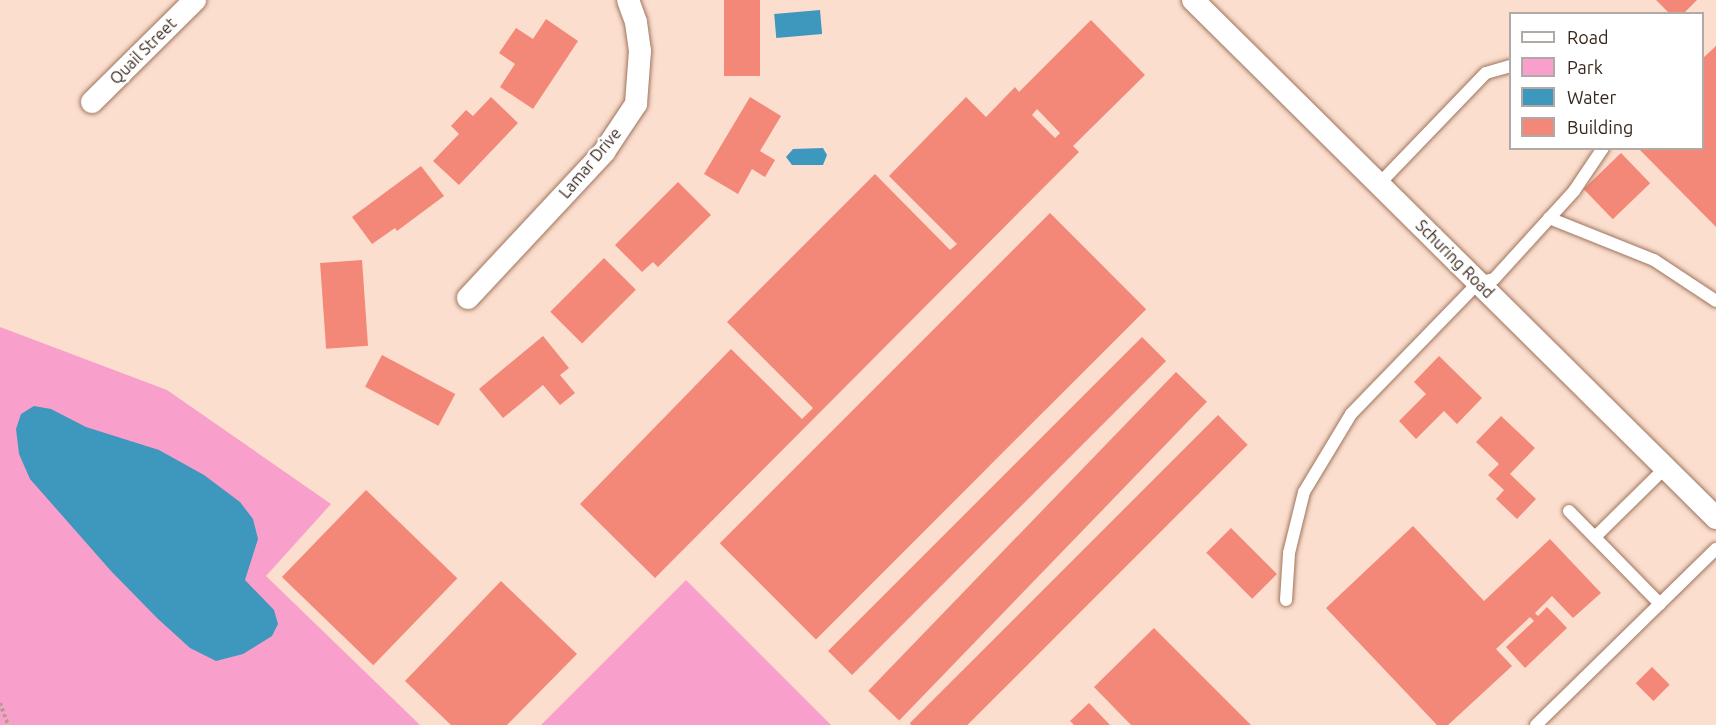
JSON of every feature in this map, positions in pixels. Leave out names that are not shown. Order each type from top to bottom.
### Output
[{"type":"street","name":"Quail Street","points":[[92,102],[195,0]]},
{"type":"street","name":"Lamar Drive","points":[[468,298],[604,152],[636,104],[640,51],[636,22],[628,0]]},
{"type":"street","name":"Schuring Road","points":[[1193,0],[1716,518]]},
{"type":"lane","points":[[1379,184],[1486,73],[1509,66]]},
{"type":"lane","points":[[1286,600],[1289,553],[1304,492],[1351,414],[1478,283],[1494,279],[1574,191],[1602,150]]},
{"type":"lane","points":[[1549,218],[1654,260],[1716,301]]},
{"type":"lane","points":[[1595,537],[1665,468]]},
{"type":"lane","points":[[1569,511],[1660,603]]},
{"type":"lane","points":[[1536,725],[1716,549]]},
{"type":"path","points":[[0,703],[8,725]]},
{"type":"green space","points":[[0,327],[167,390],[331,504],[266,576],[420,725],[0,725]]},
{"type":"green space","points":[[686,580],[831,725],[541,725]]},
{"type":"water","points":[[820,10],[822,34],[776,38],[774,14]]},
{"type":"water","points":[[823,148],[827,155],[823,165],[792,165],[786,157],[793,149]]},
{"type":"water","points":[[34,406],[51,409],[86,427],[159,450],[204,475],[240,502],[253,519],[258,539],[245,580],[274,610],[278,624],[272,636],[243,654],[216,661],[190,648],[157,618],[111,571],[30,479],[19,454],[16,429],[21,414]]},
{"type":"building","points":[[724,0],[760,0],[760,76],[724,76]]},
{"type":"building","points":[[1656,0],[1697,0],[1685,12],[1668,12]]},
{"type":"building","points":[[546,19],[578,41],[533,109],[500,87],[515,64],[499,53],[516,28],[533,39]]},
{"type":"building","points":[[1091,20],[1145,75],[1073,146],[1079,152],[655,578],[580,504],[731,349],[802,419],[813,408],[727,322],[875,174],[950,250],[957,244],[889,176],[966,97],[986,117],[1015,87],[1019,92]],"holes":[[[1037,109],[1060,133],[1055,138],[1032,115]]]},
{"type":"building","points":[[1716,46],[1716,227],[1640,150],[1704,150],[1704,57]]},
{"type":"building","points":[[491,97],[518,123],[459,185],[433,161],[459,134],[451,126],[466,110],[473,116]]},
{"type":"building","points":[[750,97],[781,116],[760,151],[775,160],[765,177],[752,169],[738,194],[704,174]]},
{"type":"building","points":[[1621,153],[1650,183],[1613,219],[1584,189]]},
{"type":"building","points":[[421,166],[444,196],[397,231],[395,228],[372,244],[352,217]]},
{"type":"building","points":[[678,182],[711,215],[658,267],[653,262],[642,272],[615,245]]},
{"type":"building","points":[[1050,213],[1146,309],[816,639],[720,543]]},
{"type":"building","points":[[604,258],[636,290],[582,344],[550,312]]},
{"type":"building","points":[[362,260],[368,346],[326,349],[320,263]]},
{"type":"building","points":[[543,336],[569,368],[560,375],[575,393],[560,405],[543,385],[503,418],[479,389]]},
{"type":"building","points":[[1142,337],[1166,361],[852,675],[828,651]]},
{"type":"building","points":[[382,355],[455,394],[438,426],[365,387]]},
{"type":"building","points":[[1439,356],[1482,398],[1457,424],[1444,411],[1416,439],[1399,421],[1426,394],[1414,382]]},
{"type":"building","points":[[1176,372],[1207,402],[899,721],[868,691]]},
{"type":"building","points":[[1218,415],[1248,445],[967,725],[910,723]]},
{"type":"building","points":[[1501,416],[1535,448],[1510,474],[1536,499],[1517,519],[1496,499],[1504,490],[1488,475],[1499,464],[1476,442]]},
{"type":"building","points":[[366,490],[457,578],[373,665],[282,577]]},
{"type":"building","points":[[1413,526],[1484,601],[1550,539],[1601,593],[1573,618],[1552,596],[1535,613],[1538,616],[1547,607],[1567,628],[1525,668],[1506,647],[1534,621],[1530,617],[1496,649],[1512,666],[1448,725],[1437,725],[1326,608]]},
{"type":"building","points":[[1231,528],[1277,574],[1252,599],[1206,553]]},
{"type":"building","points":[[501,581],[577,654],[507,725],[451,725],[405,681]]},
{"type":"building","points":[[1154,628],[1251,725],[1131,725],[1094,687]]},
{"type":"building","points":[[1652,667],[1670,685],[1653,701],[1636,683]]},
{"type":"building","points":[[1089,703],[1110,725],[1074,725],[1070,721]]}]
